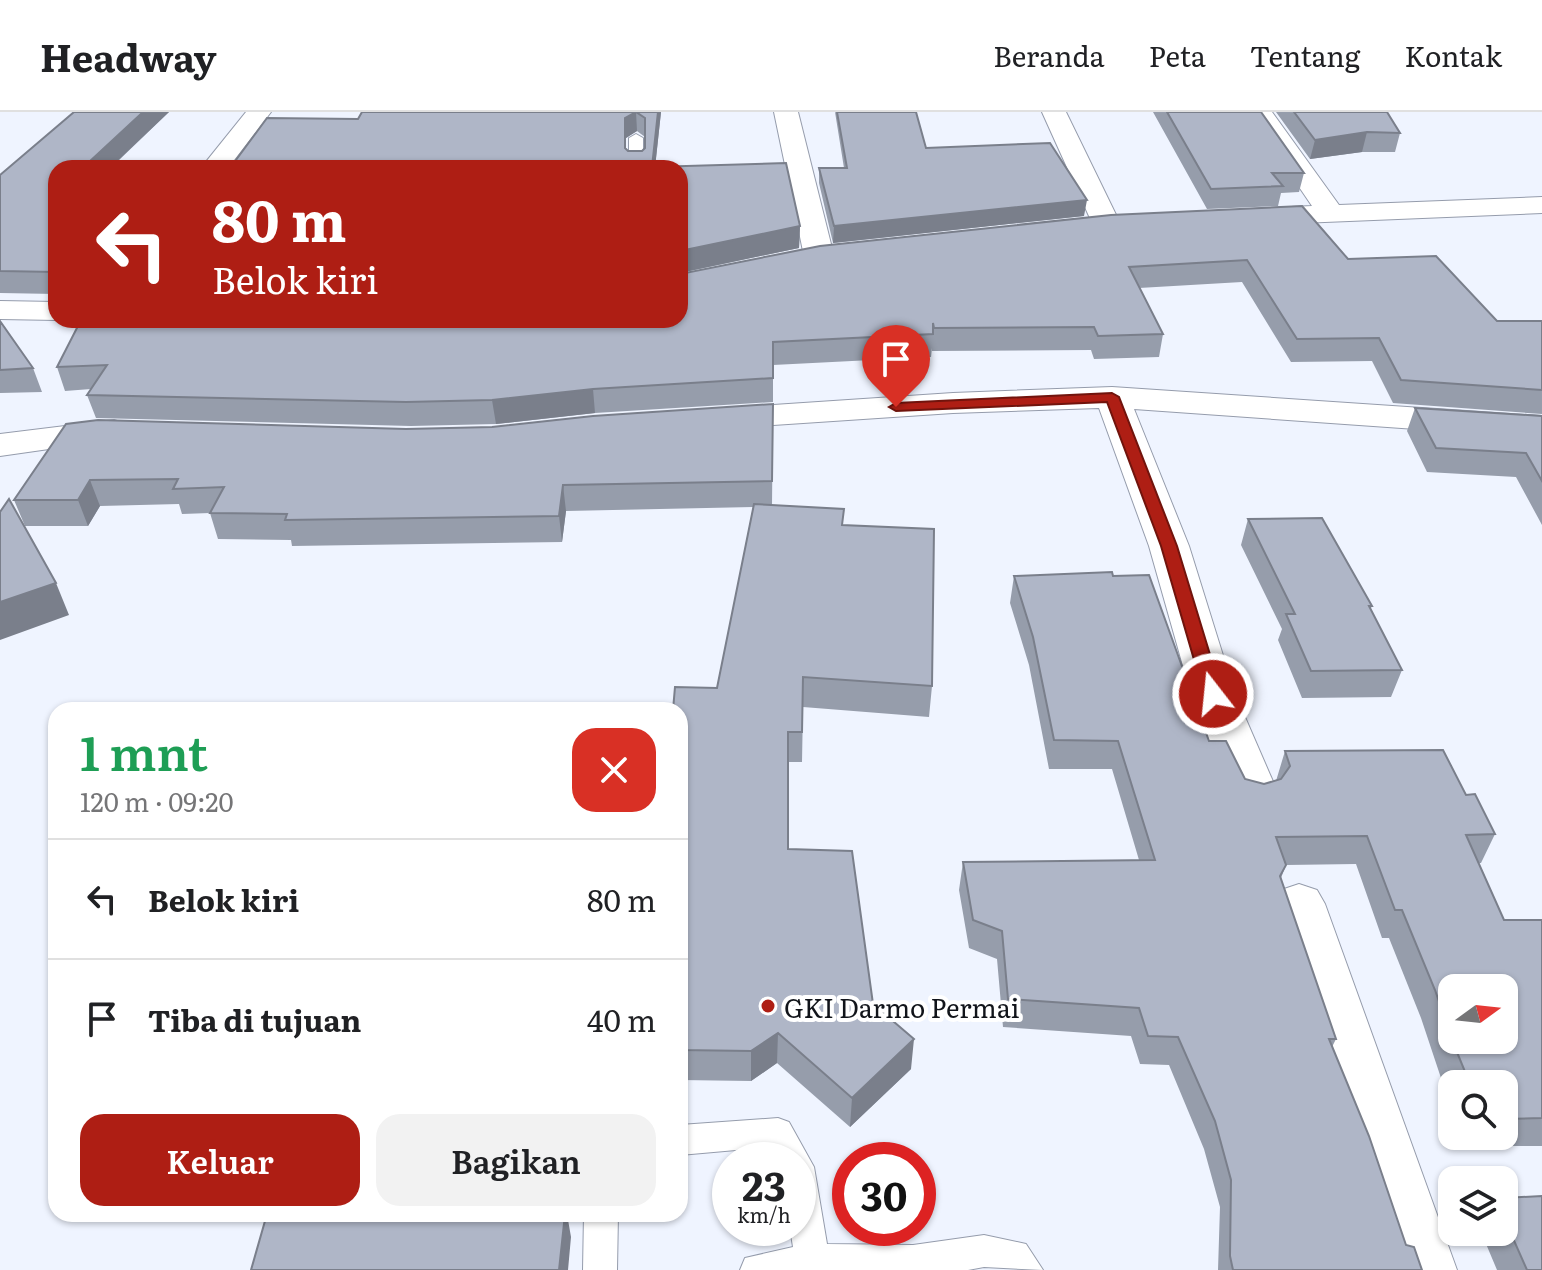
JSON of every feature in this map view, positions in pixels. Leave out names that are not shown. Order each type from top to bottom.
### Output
[{"type":"street","points":[[220,160],[259,112]]},
{"type":"street","points":[[786,112],[819,256]]},
{"type":"street","points":[[1054,112],[1107,225]]},
{"type":"street","points":[[1260,112],[1331,213]]},
{"type":"street","points":[[1226,218],[1542,205]]},
{"type":"street","points":[[1078,227],[1137,223]]},
{"type":"street","points":[[788,263],[850,253]]},
{"type":"street","points":[[0,310],[48,311]]},
{"type":"street","points":[[1112,397],[1169,546],[1213,694],[1254,793]]},
{"type":"street","points":[[677,422],[953,403],[1112,397],[1542,427]]},
{"type":"street","points":[[0,445],[107,431],[139,431]]},
{"type":"street","points":[[1299,904],[1425,1270]]},
{"type":"lane","points":[[636,138],[636,160]]},
{"type":"lane","points":[[688,1139],[778,1132],[784,1142]]},
{"type":"lane","points":[[600,1270],[601,1222]]},
{"type":"lane","points":[[810,1246],[812,1260]]},
{"type":"lane","points":[[757,1270],[812,1260],[913,1266],[984,1251],[1014,1256],[1026,1270]]},
{"type":"building","points":[[74,112],[143,112],[91,160],[48,160],[48,272],[0,271],[0,175]]},
{"type":"building","points":[[362,112],[636,112],[658,112],[653,160],[236,160],[267,118],[358,119]],"holes":[[[636,112],[645,118],[645,148],[642,151],[628,151],[625,148],[625,118]]]},
{"type":"building","points":[[837,112],[916,112],[926,148],[1050,143],[1087,200],[834,226],[819,168],[847,168]]},
{"type":"building","points":[[1167,112],[1261,112],[1304,173],[1272,173],[1283,186],[1211,189]]},
{"type":"building","points":[[1294,112],[1387,112],[1400,133],[1367,132],[1315,140]]},
{"type":"building","points":[[786,163],[800,226],[688,249],[688,166]]},
{"type":"building","points":[[1302,206],[1348,259],[1436,256],[1497,321],[1542,321],[1542,390],[1401,380],[1379,338],[1297,339],[1247,260],[1129,267],[1163,334],[1098,336],[1094,327],[934,328],[933,323],[933,334],[773,342],[773,378],[593,389],[492,400],[406,402],[87,395],[107,365],[57,367],[77,328],[688,328],[688,272],[820,246],[1111,215]]},
{"type":"building","points":[[0,321],[33,368],[0,370]]},
{"type":"building","points":[[773,404],[772,481],[563,485],[559,516],[285,520],[287,514],[210,513],[224,487],[173,489],[178,479],[90,480],[78,500],[14,500],[66,424],[98,420],[406,429],[492,427],[593,416]]},
{"type":"building","points":[[1415,408],[1542,416],[1542,481],[1526,453],[1436,448]]},
{"type":"building","points":[[9,499],[56,583],[0,602],[0,512]]},
{"type":"building","points":[[754,504],[844,509],[842,525],[934,529],[932,686],[803,677],[802,732],[788,732],[788,849],[852,851],[873,1004],[914,1039],[852,1098],[778,1033],[751,1051],[688,1050],[688,702],[674,702],[675,687],[717,688]]},
{"type":"building","points":[[1322,518],[1372,606],[1369,606],[1402,670],[1311,671],[1286,614],[1295,614],[1248,519]]},
{"type":"building","points":[[1112,572],[1113,576],[1149,575],[1209,741],[1226,741],[1245,779],[1264,784],[1281,779],[1290,766],[1285,751],[1443,750],[1466,795],[1475,794],[1495,834],[1466,835],[1504,920],[1542,920],[1542,1118],[1518,1119],[1518,1070],[1464,1070],[1458,1054],[1518,1054],[1518,974],[1438,974],[1438,999],[1402,910],[1395,910],[1367,836],[1276,837],[1286,865],[1280,876],[1336,1039],[1329,1039],[1369,1136],[1406,1245],[1414,1247],[1422,1270],[1233,1270],[1230,1256],[1231,1180],[1215,1121],[1178,1037],[1148,1036],[1139,1008],[1008,999],[1002,931],[973,920],[963,862],[1155,860],[1118,741],[1054,740],[1033,637],[1014,576]]},
{"type":"building","points":[[1542,1196],[1542,1270],[1527,1270],[1516,1246],[1518,1197]]},
{"type":"building","points":[[265,1222],[564,1222],[559,1270],[251,1270]]},
{"type":"place","name":"GKI Darmo Permai","points":[[768,1006]]},
{"type":"route","points":[[896,407],[1112,397],[1169,546],[1213,694]]}]
